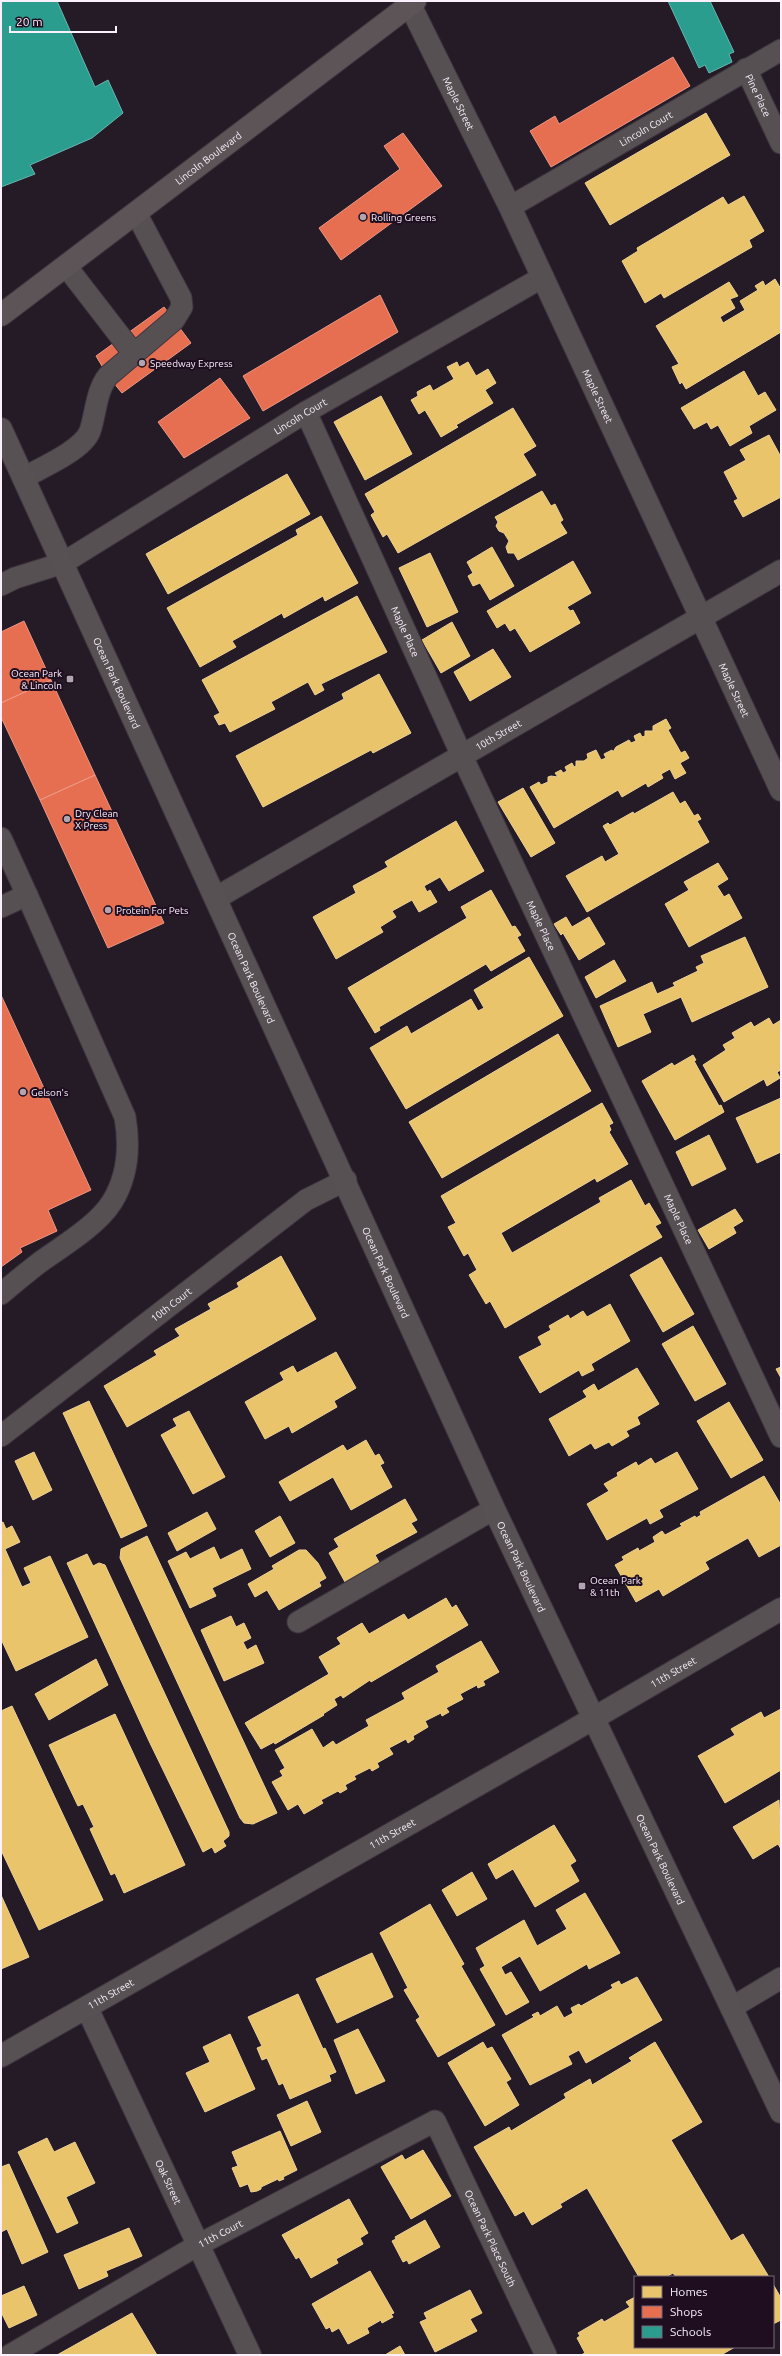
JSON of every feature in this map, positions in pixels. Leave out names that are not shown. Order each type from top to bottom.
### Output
[{"type":"highway","name":"Lincoln Boulevard","points":[[1,315],[412,3]]},
{"type":"street","name":"Maple Street","points":[[412,3],[543,277],[781,790]]},
{"type":"street","name":"Ocean Park Boulevard","points":[[1,429],[346,1180],[494,1509],[781,2112]]},
{"type":"street","name":"10th Street","points":[[216,898],[781,571]]},
{"type":"street","name":"11th Street","points":[[1,2056],[594,1718],[781,1609]]},
{"type":"street","name":"Oak Street","points":[[87,2008],[250,2355]]},
{"type":"lane","name":"Lincoln Court","points":[[510,207],[781,50]]},
{"type":"lane","name":"Pine Place","points":[[746,69],[781,143]]},
{"type":"lane","points":[[23,478],[83,442],[89,432],[102,383],[108,376],[174,320],[182,307],[181,298],[136,213]]},
{"type":"lane","points":[[66,266],[134,354]]},
{"type":"lane","name":"Lincoln Court","points":[[1,585],[15,578],[63,563],[306,412],[543,277]]},
{"type":"lane","name":"Maple Place","points":[[306,412],[462,756],[781,1437]]},
{"type":"lane","points":[[1,838],[125,1117],[128,1136],[126,1165],[121,1184],[111,1203],[90,1225],[1,1294]]},
{"type":"lane","points":[[1,907],[27,895]]},
{"type":"lane","name":"10th Court","points":[[1,1436],[306,1200],[346,1180]]},
{"type":"lane","points":[[298,1622],[494,1509]]},
{"type":"lane","points":[[731,2008],[781,1978]]},
{"type":"lane","name":"11th Court","points":[[10,2355],[198,2245],[435,2121]]},
{"type":"lane","name":"Ocean Park Place South","points":[[435,2121],[546,2355]]},
{"type":"building: Homes","points":[[706,113],[730,155],[610,225],[585,183]]},
{"type":"building: Homes","points":[[744,196],[764,231],[749,240],[752,247],[664,298],[661,293],[645,303],[622,261],[638,251],[637,248],[723,197],[728,205]]},
{"type":"building: Homes","points":[[775,279],[781,289],[781,332],[686,389],[682,382],[680,384],[672,367],[679,364],[656,326],[729,282],[738,296],[730,299],[735,308],[720,317],[723,323],[745,310],[740,301],[758,290],[755,286],[763,281],[765,286]]},
{"type":"building: Homes","points":[[457,362],[459,367],[468,362],[476,376],[488,369],[496,383],[485,390],[493,403],[456,425],[458,427],[441,437],[425,410],[419,414],[411,400],[418,396],[417,392],[430,385],[433,391],[454,379],[447,367]]},
{"type":"building: Homes","points":[[744,371],[758,396],[765,392],[776,410],[749,426],[752,433],[730,446],[718,425],[711,429],[707,422],[694,429],[681,408]]},
{"type":"building: Homes","points":[[381,396],[412,454],[365,480],[334,422]]},
{"type":"building: Homes","points":[[513,408],[536,446],[523,454],[536,475],[398,553],[387,534],[383,537],[371,515],[375,512],[365,494]]},
{"type":"building: Homes","points":[[769,435],[781,457],[781,497],[743,517],[734,501],[738,499],[724,472],[746,460],[740,450]]},
{"type":"building: Homes","points":[[287,474],[310,514],[168,594],[146,554]]},
{"type":"building: Homes","points":[[542,491],[551,506],[555,504],[563,520],[560,522],[567,533],[518,560],[514,553],[508,553],[506,547],[509,541],[504,533],[499,531],[496,526],[498,522],[495,517]]},
{"type":"building: Homes","points":[[321,516],[358,583],[325,601],[323,596],[284,618],[282,613],[232,641],[236,647],[200,667],[167,608],[298,535],[296,530]]},
{"type":"building: Homes","points":[[492,547],[514,586],[490,600],[480,583],[473,586],[468,576],[473,573],[467,562]]},
{"type":"building: Homes","points":[[430,553],[458,612],[427,627],[399,568]]},
{"type":"building: Homes","points":[[573,561],[591,593],[567,607],[570,611],[573,610],[580,623],[530,652],[515,628],[510,631],[505,623],[497,628],[487,611]]},
{"type":"building: Homes","points":[[357,596],[387,652],[321,684],[324,690],[315,695],[308,682],[271,702],[275,709],[230,732],[225,723],[219,725],[214,716],[220,713],[202,680]]},
{"type":"building: Homes","points":[[452,622],[470,656],[441,673],[422,640]]},
{"type":"building: Homes","points":[[493,649],[511,677],[470,701],[454,672]]},
{"type":"building: Homes","points":[[379,674],[411,733],[373,753],[371,750],[263,807],[236,756],[344,699],[342,694]]},
{"type":"building: Homes","points":[[666,719],[671,728],[668,730],[681,753],[685,751],[689,758],[680,763],[686,773],[675,779],[670,769],[661,774],[663,778],[648,787],[646,783],[622,797],[618,790],[554,828],[530,787],[539,782],[541,785],[548,782],[548,777],[558,777],[555,773],[561,770],[563,773],[567,771],[565,767],[572,763],[574,767],[576,766],[576,761],[584,761],[588,758],[587,754],[596,750],[601,760],[606,758],[604,754],[612,750],[613,752],[616,747],[629,740],[631,743],[636,741],[634,736],[640,733],[642,737],[645,736],[645,731],[653,731],[653,726]]},
{"type":"building: Homes","points":[[523,788],[555,843],[531,857],[498,802]]},
{"type":"building: Homes","points":[[673,792],[680,804],[685,801],[694,816],[698,814],[701,819],[697,821],[709,842],[587,912],[566,876],[602,856],[605,862],[619,854],[603,826],[608,823],[610,825],[633,812],[634,814]]},
{"type":"building: Homes","points":[[456,821],[484,871],[449,891],[440,877],[424,886],[427,892],[430,890],[437,902],[419,912],[412,900],[392,911],[396,917],[380,927],[383,932],[336,959],[313,917],[356,893],[353,886],[388,867],[385,862]]},
{"type":"building: Homes","points":[[718,863],[728,879],[717,886],[724,897],[729,894],[742,918],[689,947],[665,904],[689,890],[684,882]]},
{"type":"building: Homes","points":[[491,890],[512,927],[515,926],[521,935],[517,937],[525,951],[491,971],[486,964],[379,1027],[380,1030],[375,1033],[348,988],[467,918],[461,907]]},
{"type":"building: Homes","points":[[566,917],[572,927],[589,917],[605,944],[579,960],[563,933],[561,935],[554,924]]},
{"type":"building: Homes","points":[[745,937],[768,987],[692,1022],[681,997],[643,1014],[651,1032],[618,1047],[600,1006],[652,982],[657,994],[675,986],[673,983],[698,971],[696,967],[704,963],[701,956]]},
{"type":"building: Homes","points":[[529,957],[563,1016],[406,1109],[370,1048],[407,1026],[411,1034],[471,999],[478,1011],[484,1008],[474,990]]},
{"type":"building: Homes","points":[[614,960],[626,981],[596,998],[585,977]]},
{"type":"building: Homes","points":[[769,1018],[773,1025],[781,1020],[781,1070],[777,1072],[780,1078],[767,1086],[764,1079],[724,1102],[703,1065],[726,1050],[723,1045],[735,1038],[732,1033],[751,1022],[754,1027]]},
{"type":"building: Homes","points":[[558,1034],[591,1091],[442,1178],[409,1122]]},
{"type":"building: Homes","points":[[693,1055],[696,1060],[694,1061],[719,1106],[721,1105],[724,1112],[675,1140],[642,1081],[672,1063],[674,1066]]},
{"type":"building: Homes","points":[[781,1098],[781,1152],[757,1163],[736,1118]]},
{"type":"building: Homes","points":[[602,1103],[613,1123],[609,1125],[611,1130],[609,1132],[628,1164],[597,1182],[595,1178],[501,1233],[512,1253],[601,1202],[599,1198],[631,1180],[645,1206],[649,1203],[661,1223],[655,1226],[662,1237],[505,1328],[490,1301],[486,1304],[469,1275],[477,1270],[468,1253],[464,1256],[448,1227],[456,1223],[441,1196]]},
{"type":"building: Homes","points":[[709,1135],[726,1169],[692,1186],[676,1152]]},
{"type":"building: Homes","points":[[735,1209],[743,1221],[733,1227],[736,1233],[709,1249],[698,1230]]},
{"type":"building: Homes","points":[[281,1256],[316,1319],[127,1427],[104,1386],[157,1355],[154,1351],[180,1336],[175,1329],[211,1309],[208,1304],[239,1287],[237,1283]]},
{"type":"building: Homes","points":[[661,1257],[694,1314],[663,1332],[630,1275]]},
{"type":"building: Homes","points":[[610,1304],[630,1341],[591,1364],[594,1370],[582,1376],[579,1370],[540,1393],[519,1357],[542,1345],[538,1337],[551,1330],[549,1326],[568,1315],[570,1319],[583,1311],[587,1317]]},
{"type":"building: Homes","points":[[693,1326],[726,1384],[695,1401],[662,1344]]},
{"type":"building: Homes","points":[[336,1352],[356,1388],[334,1401],[337,1407],[292,1433],[289,1426],[265,1439],[245,1402],[284,1380],[280,1373],[293,1366],[297,1373]]},
{"type":"building: Homes","points":[[781,1367],[781,1378],[776,1369]]},
{"type":"building: Homes","points":[[637,1368],[659,1404],[637,1417],[640,1424],[626,1431],[629,1436],[612,1446],[609,1442],[595,1449],[591,1443],[569,1456],[549,1419],[587,1397],[583,1391],[594,1384],[598,1391]]},
{"type":"building: Homes","points":[[89,1401],[147,1526],[121,1538],[63,1413]]},
{"type":"building: Homes","points":[[729,1402],[763,1460],[731,1478],[697,1421]]},
{"type":"building: Homes","points":[[189,1411],[225,1477],[193,1494],[161,1435],[177,1426],[173,1419]]},
{"type":"building: Homes","points":[[366,1440],[375,1456],[379,1454],[384,1463],[380,1465],[392,1487],[351,1510],[333,1477],[290,1501],[279,1482],[343,1445],[347,1451]]},
{"type":"building: Homes","points":[[34,1452],[52,1490],[33,1500],[15,1461]]},
{"type":"building: Homes","points":[[677,1452],[698,1489],[659,1510],[663,1517],[650,1524],[647,1518],[607,1540],[587,1504],[609,1491],[604,1484],[618,1476],[617,1473],[636,1462],[638,1466],[651,1458],[655,1464]]},
{"type":"building: Homes","points":[[764,1476],[781,1505],[781,1545],[759,1557],[748,1538],[705,1562],[709,1569],[663,1596],[659,1589],[636,1602],[615,1565],[624,1560],[622,1557],[638,1548],[639,1551],[655,1542],[653,1537],[662,1531],[665,1535],[682,1526],[680,1524],[695,1516],[696,1518],[701,1515],[700,1512]]},
{"type":"building: Homes","points":[[405,1499],[417,1520],[411,1523],[417,1532],[375,1555],[380,1564],[345,1582],[329,1553],[339,1547],[334,1539]]},
{"type":"building: Homes","points":[[207,1512],[216,1529],[177,1551],[168,1533]]},
{"type":"building: Homes","points":[[280,1516],[295,1543],[270,1557],[255,1531]]},
{"type":"building: Homes","points":[[3,1522],[6,1529],[12,1526],[20,1542],[5,1549],[22,1587],[31,1583],[24,1568],[50,1556],[88,1637],[16,1671],[1,1639],[1,1523]]},
{"type":"building: Homes","points":[[147,1536],[277,1813],[253,1824],[244,1823],[240,1818],[120,1558],[121,1549]]},
{"type":"building: Homes","points":[[214,1547],[220,1560],[242,1549],[251,1569],[212,1588],[216,1596],[190,1608],[168,1561],[186,1552],[190,1559]]},
{"type":"building: Homes","points":[[299,1550],[306,1550],[318,1563],[326,1578],[319,1582],[321,1586],[279,1610],[267,1590],[255,1597],[248,1584],[274,1569],[272,1566]]},
{"type":"building: Homes","points":[[87,1554],[93,1566],[99,1563],[105,1565],[229,1832],[229,1836],[223,1841],[226,1846],[215,1853],[212,1847],[203,1852],[149,1741],[67,1563]]},
{"type":"building: Homes","points":[[446,1598],[452,1608],[456,1605],[468,1625],[371,1682],[370,1680],[343,1698],[341,1695],[334,1699],[337,1705],[323,1714],[324,1715],[275,1744],[274,1742],[261,1749],[245,1723],[329,1674],[319,1657],[341,1644],[337,1638],[362,1623],[369,1634],[404,1614],[408,1620]]},
{"type":"building: Homes","points":[[231,1616],[236,1627],[244,1623],[251,1638],[243,1642],[247,1650],[256,1645],[264,1663],[224,1681],[201,1630]]},
{"type":"building: Homes","points":[[481,1641],[499,1672],[483,1681],[485,1685],[478,1688],[477,1685],[460,1694],[463,1699],[446,1708],[449,1712],[442,1716],[441,1713],[425,1721],[428,1727],[413,1736],[414,1739],[408,1743],[406,1739],[389,1748],[393,1754],[377,1763],[379,1767],[372,1771],[370,1768],[354,1776],[356,1779],[345,1785],[347,1789],[340,1793],[338,1791],[321,1800],[323,1803],[304,1814],[298,1804],[288,1810],[272,1782],[283,1776],[280,1771],[285,1768],[275,1750],[312,1729],[323,1748],[333,1741],[336,1745],[369,1726],[366,1720],[405,1699],[402,1693],[439,1672],[436,1666]]},
{"type":"building: Homes","points":[[96,1659],[108,1685],[49,1720],[35,1694]]},
{"type":"building: Homes","points":[[12,1706],[103,1900],[39,1930],[1,1850],[1,1711]]},
{"type":"building: Homes","points":[[781,1709],[781,1770],[725,1803],[698,1756],[735,1735],[731,1729],[761,1712],[764,1718]]},
{"type":"building: Homes","points":[[115,1714],[185,1865],[124,1893],[115,1873],[111,1875],[90,1829],[94,1827],[83,1804],[78,1806],[49,1745]]},
{"type":"building: Homes","points":[[779,1800],[781,1849],[778,1844],[753,1859],[733,1827]]},
{"type":"building: Homes","points":[[554,1825],[576,1861],[570,1865],[579,1881],[535,1907],[513,1869],[496,1879],[488,1864]]},
{"type":"building: Homes","points":[[472,1872],[487,1899],[457,1916],[442,1890]]},
{"type":"building: Homes","points":[[585,1893],[620,1953],[589,1969],[587,1964],[540,1991],[520,1956],[501,1967],[505,1975],[511,1972],[529,2002],[506,2015],[480,1969],[485,1966],[476,1948],[524,1920],[537,1946],[567,1929],[556,1910]]},
{"type":"building: Homes","points":[[1,1895],[29,1957],[1,1969]]},
{"type":"building: Homes","points":[[430,1904],[464,1964],[461,1966],[495,2025],[438,2057],[416,2020],[420,2017],[404,1990],[408,1988],[380,1933]]},
{"type":"building: Homes","points":[[372,1953],[393,1997],[337,2023],[316,1979]]},
{"type":"building: Homes","points":[[637,1977],[662,2020],[586,2063],[579,2050],[568,2056],[572,2064],[530,2085],[502,2035],[534,2017],[532,2015],[538,2012],[540,2016],[557,2006],[564,2018],[573,2013],[571,2008],[579,2004],[581,2006],[613,1988],[611,1985],[619,1981],[621,1985]]},
{"type":"building: Homes","points":[[298,1994],[323,2049],[325,2048],[336,2072],[329,2075],[331,2081],[290,2099],[283,2083],[279,2085],[267,2058],[262,2060],[257,2048],[262,2046],[248,2017]]},
{"type":"building: Homes","points":[[358,2029],[385,2081],[356,2094],[334,2040]]},
{"type":"building: Homes","points":[[230,2034],[255,2089],[205,2112],[186,2073],[210,2062],[203,2047]]},
{"type":"building: Homes","points":[[483,2042],[487,2049],[492,2047],[511,2079],[506,2082],[519,2105],[485,2126],[448,2063]]},
{"type":"building: Homes","points":[[655,2042],[702,2122],[671,2140],[731,2241],[743,2234],[768,2276],[675,2276],[673,2273],[668,2276],[638,2276],[587,2188],[560,2204],[562,2207],[532,2225],[524,2211],[515,2216],[474,2147],[509,2127],[511,2131],[566,2098],[564,2094],[590,2079],[592,2085],[632,2061],[629,2058]]},
{"type":"building: Homes","points":[[307,2101],[321,2132],[291,2146],[277,2115]]},
{"type":"building: Homes","points":[[280,2131],[297,2170],[283,2177],[284,2179],[279,2181],[278,2179],[261,2187],[261,2189],[257,2191],[251,2192],[248,2184],[240,2187],[232,2168],[238,2166],[232,2152]]},
{"type":"building: Homes","points":[[47,2138],[54,2152],[75,2142],[95,2183],[66,2197],[78,2223],[57,2233],[18,2152]]},
{"type":"building: Homes","points":[[423,2150],[451,2196],[411,2219],[381,2167],[402,2155],[405,2160]]},
{"type":"building: Homes","points":[[9,2164],[48,2252],[22,2264],[7,2229],[1,2232],[1,2167]]},
{"type":"building: Homes","points":[[349,2199],[368,2233],[360,2238],[363,2244],[336,2259],[338,2263],[311,2278],[299,2257],[296,2259],[282,2235]]},
{"type":"building: Homes","points":[[425,2220],[440,2247],[409,2264],[407,2260],[403,2262],[392,2241],[396,2239],[395,2237]]},
{"type":"building: Homes","points":[[129,2228],[142,2256],[106,2271],[108,2276],[79,2289],[64,2255]]},
{"type":"building: Homes","points":[[370,2271],[394,2313],[391,2314],[393,2317],[382,2323],[381,2320],[367,2328],[369,2333],[348,2344],[339,2328],[332,2332],[330,2327],[326,2329],[312,2304]]},
{"type":"building: Homes","points":[[24,2286],[37,2315],[9,2328],[1,2312],[1,2296]]},
{"type":"building: Homes","points":[[774,2286],[781,2298],[781,2320],[774,2324]]},
{"type":"building: Homes","points":[[470,2290],[482,2313],[470,2319],[477,2331],[435,2352],[420,2322],[427,2319],[424,2313]]},
{"type":"building: Homes","points":[[634,2298],[634,2348],[733,2348],[721,2355],[581,2355],[585,2353],[577,2338],[580,2336],[578,2333],[602,2319],[604,2322],[630,2307],[626,2302]]},
{"type":"building: Homes","points":[[132,2313],[157,2355],[57,2355]]},
{"type":"building: Homes","points":[[400,2346],[405,2355],[385,2355]]},
{"type":"building: Shops","points":[[673,57],[690,86],[551,167],[530,131],[555,116],[559,124]]},
{"type":"building: Shops","points":[[403,133],[442,186],[341,260],[319,228],[400,169],[384,146]]},
{"type":"building: Shops","points":[[380,295],[398,332],[263,411],[243,376]]},
{"type":"building: Shops","points":[[164,307],[191,343],[122,393],[108,376],[96,356]]},
{"type":"building: Shops","points":[[220,378],[250,418],[184,458],[158,422]]},
{"type":"building: Shops","points":[[24,621],[51,680],[1,703],[1,632]]},
{"type":"building: Shops","points":[[51,680],[95,775],[40,800],[1,717],[1,703]]},
{"type":"building: Shops","points":[[95,775],[164,923],[108,948],[40,800]]},
{"type":"building: Shops","name":"Gelson's","points":[[1,995],[91,1190],[48,1210],[57,1231],[20,1248],[22,1252],[1,1267]]},
{"type":"building: Schools","points":[[1,1],[57,1],[95,87],[108,80],[123,113],[92,138],[30,165],[35,174],[1,187]]},
{"type":"building: Schools","points":[[668,1],[710,1],[734,52],[729,54],[732,62],[709,73],[705,65],[699,68]]},
{"type":"place","name":"Rolling Greens","points":[[363,217]]},
{"type":"place","name":"Speedway Express","points":[[142,363]]},
{"type":"place","name":"Ocean Park & Lincoln","points":[[70,679]]},
{"type":"place","name":"Dry Clean X Press","points":[[67,819]]},
{"type":"place","name":"Protein For Pets","points":[[108,910]]},
{"type":"place","name":"Gelson's","points":[[23,1092]]},
{"type":"place","name":"Ocean Park & 11th","points":[[582,1586]]}]
